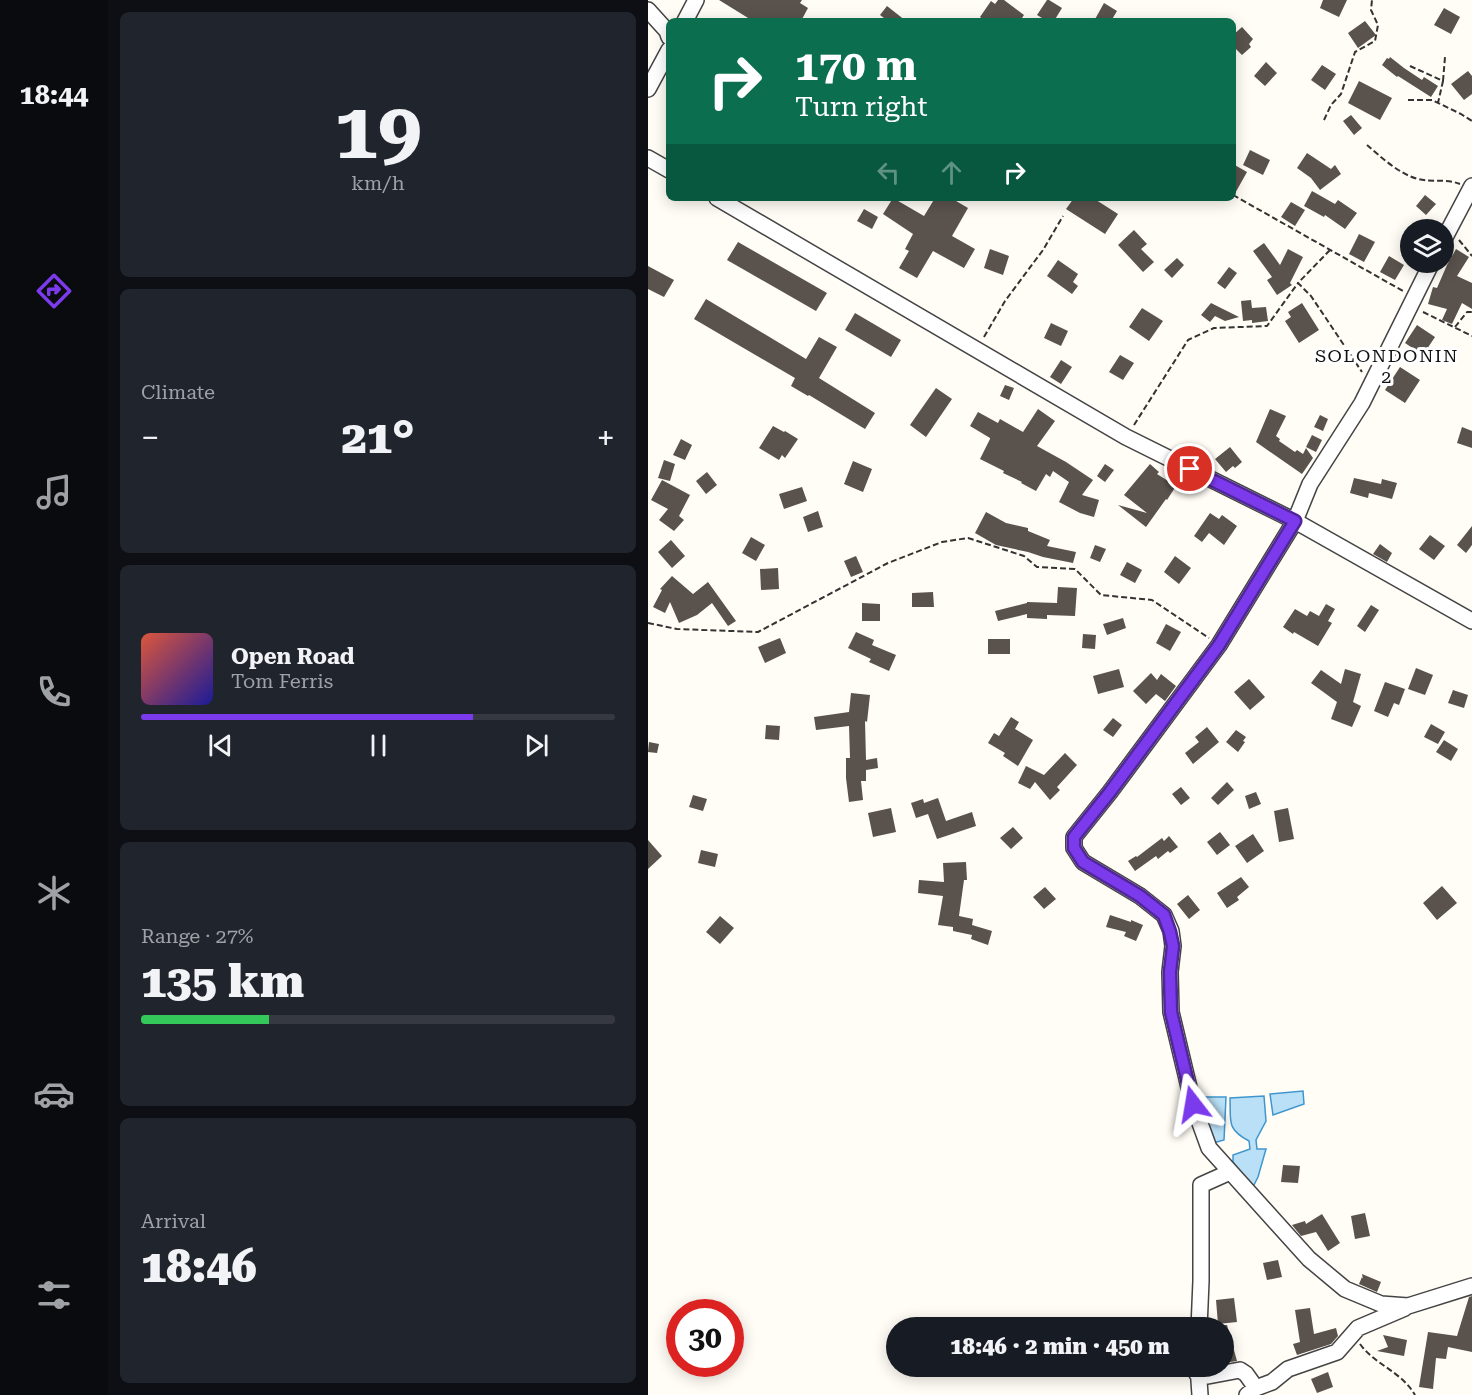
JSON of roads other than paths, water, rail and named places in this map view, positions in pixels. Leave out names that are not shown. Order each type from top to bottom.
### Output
[{"type":"street","points":[[687,18],[696,0]]},
{"type":"street","points":[[648,10],[666,31]]},
{"type":"street","points":[[648,88],[666,55]]},
{"type":"street","points":[[648,158],[666,168]]},
{"type":"street","points":[[1454,221],[1471,187]]},
{"type":"street","points":[[722,201],[1126,437],[1295,521],[1472,621]]},
{"type":"street","points":[[1408,1306],[1381,1304],[1346,1289],[1309,1259],[1209,1148],[1193,1104],[1171,1012],[1170,972],[1173,946],[1164,915],[1140,896],[1083,862],[1074,848],[1074,837],[1219,645],[1295,521],[1310,484],[1362,403],[1426,273]]},
{"type":"street","points":[[1199,1317],[1201,1185],[1230,1172]]},
{"type":"street","points":[[1234,1371],[1240,1370],[1246,1374],[1252,1392],[1272,1382],[1288,1369],[1337,1352],[1358,1328],[1408,1306],[1472,1286]]},
{"type":"street","points":[[1198,1377],[1200,1395]]},
{"type":"water","points":[[1303,1091],[1304,1104],[1273,1115],[1270,1094]]},
{"type":"water","points":[[1264,1096],[1266,1121],[1256,1140],[1257,1149],[1266,1149],[1254,1185],[1248,1184],[1233,1162],[1233,1155],[1250,1149],[1249,1141],[1236,1132],[1231,1124],[1230,1098]]},
{"type":"water","points":[[1196,1097],[1226,1097],[1224,1140],[1213,1143]]},
{"type":"district","name":"SOLONDONIN 2","points":[[1387,366]]}]
